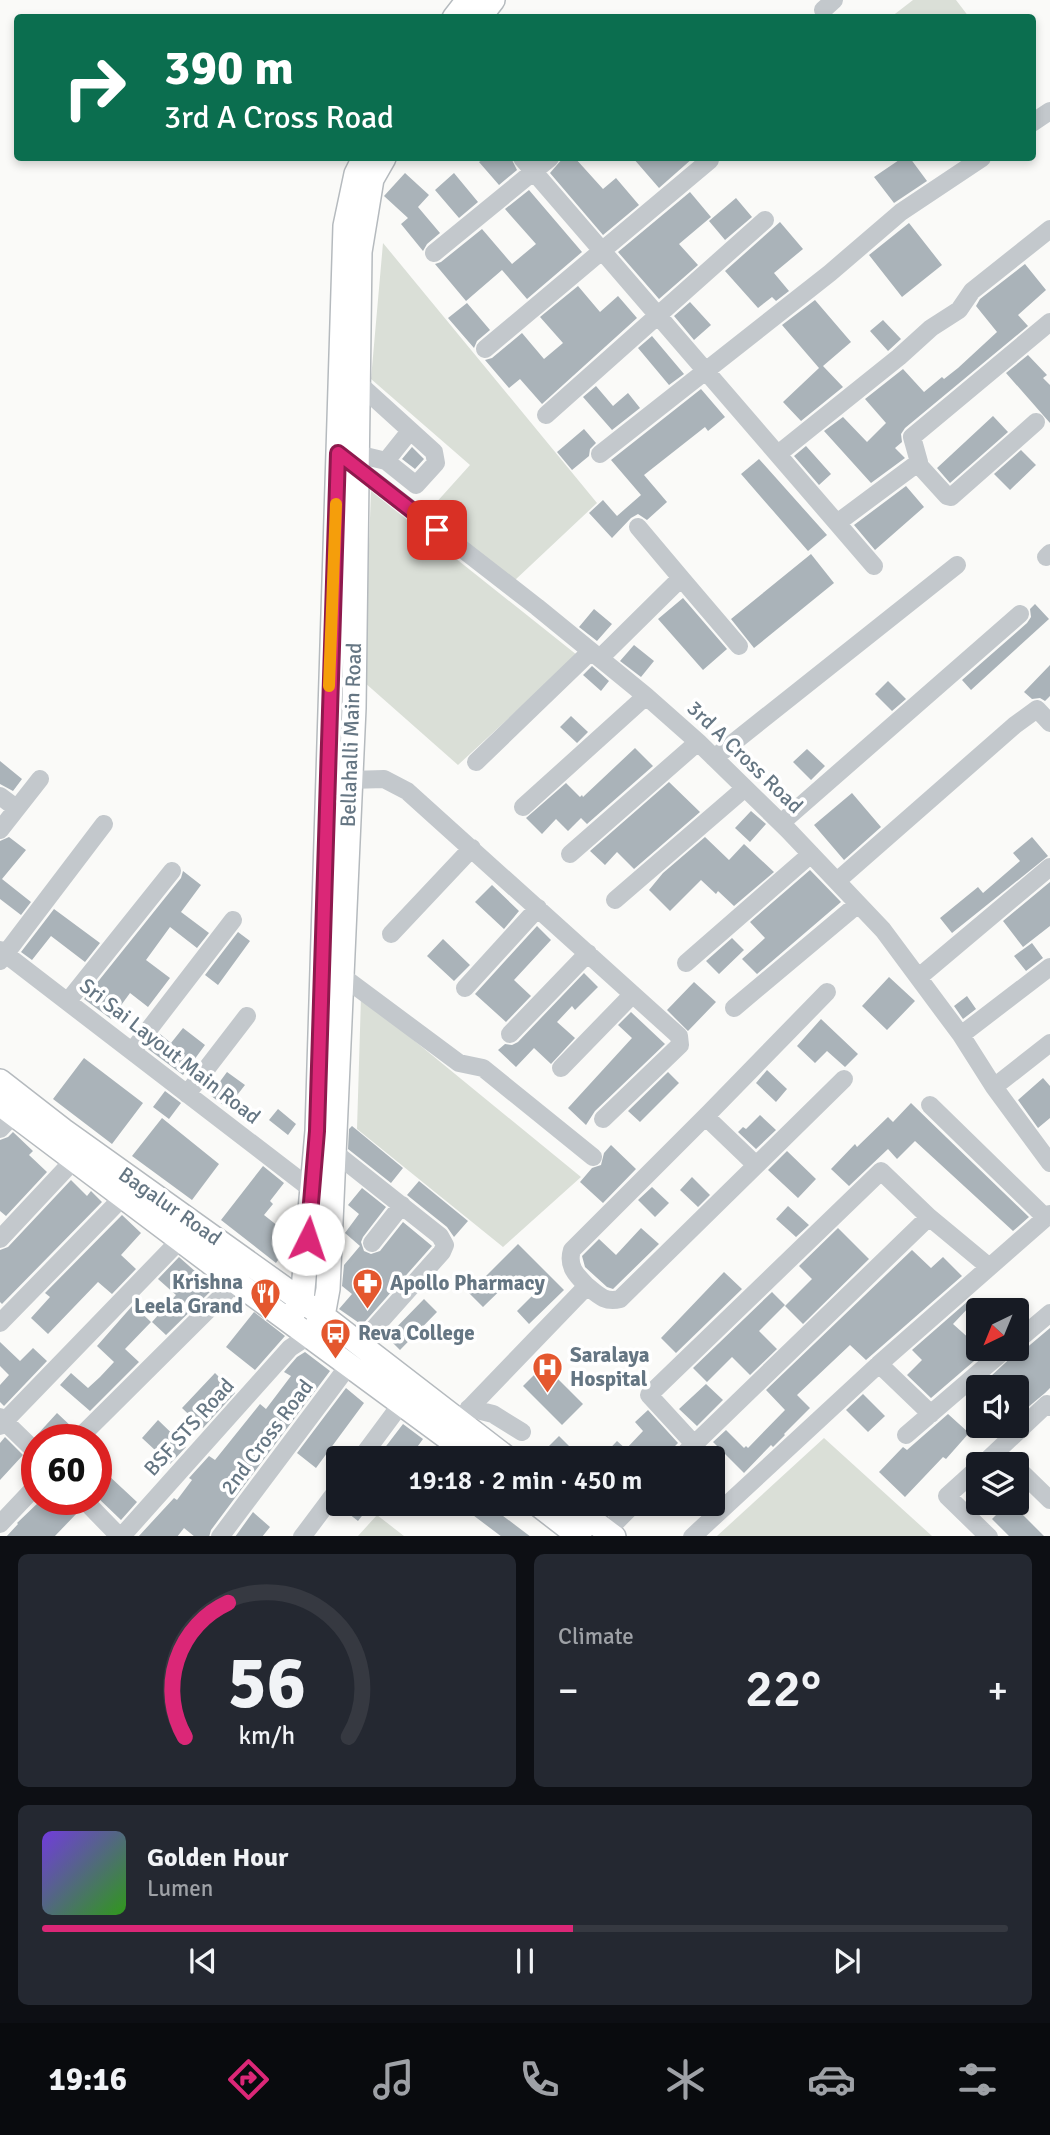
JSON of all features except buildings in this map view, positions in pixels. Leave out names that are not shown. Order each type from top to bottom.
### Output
[{"type":"main road","points":[[457,14],[468,0]]},
{"type":"main road","points":[[482,14],[494,0]]},
{"type":"main road","name":"Bellahalli Main Road","points":[[317,1325],[328,1289],[354,708],[345,226],[356,174],[362,161]]},
{"type":"main road","name":"Bellahalli Main Road","points":[[302,1301],[317,1131],[351,458],[358,383],[360,252],[372,179],[382,161]]},
{"type":"main road","name":"Bagalur Road","points":[[0,1081],[63,1130],[302,1301],[317,1325],[354,1354],[401,1404],[459,1446]]},
{"type":"main road","name":"Bagalur Road","points":[[5,1116],[74,1160],[288,1321],[317,1325]]},
{"type":"main road","points":[[288,1321],[302,1301]]},
{"type":"main road","name":"Bagalur Road","points":[[354,1354],[463,1414],[495,1446]]},
{"type":"main road","points":[[553,1516],[580,1536]]},
{"type":"main road","points":[[587,1516],[611,1534]]},
{"type":"street","points":[[485,349],[708,161]]},
{"type":"street","points":[[600,454],[831,273],[901,212],[978,161]]},
{"type":"street","points":[[434,253],[528,164],[874,566]]},
{"type":"street","points":[[546,415],[765,220]]},
{"type":"street","points":[[778,454],[931,328],[959,310],[972,292],[1050,229]]},
{"type":"street","points":[[1036,422],[951,496],[947,496],[918,463],[912,438],[1047,329]]},
{"type":"street","points":[[351,458],[386,461],[416,485],[436,463],[434,452],[358,383]]},
{"type":"street","points":[[386,461],[410,431]]},
{"type":"street","name":"3rd A Cross Road","points":[[351,458],[646,696],[698,742],[781,823],[883,930],[961,1035],[994,1087],[1050,1163]]},
{"type":"street","points":[[837,523],[918,463]]},
{"type":"street","points":[[638,527],[739,646]]},
{"type":"street","points":[[714,758],[957,565]]},
{"type":"street","points":[[477,762],[681,578]]},
{"type":"street","points":[[781,823],[1020,614]]},
{"type":"street","points":[[523,807],[646,696]]},
{"type":"street","points":[[837,881],[1015,725],[1037,709],[1050,723]]},
{"type":"street","points":[[570,854],[698,742]]},
{"type":"street","points":[[0,830],[40,779]]},
{"type":"street","points":[[350,780],[384,779],[396,783],[472,848],[679,1036],[680,1045],[603,1119]]},
{"type":"street","points":[[615,900],[745,788]]},
{"type":"street","points":[[0,796],[16,808]]},
{"type":"street","points":[[2,955],[104,824]]},
{"type":"street","points":[[391,934],[472,848]]},
{"type":"street","points":[[686,963],[811,854]]},
{"type":"street","points":[[919,977],[1050,867]]},
{"type":"street","points":[[68,1001],[172,871]]},
{"type":"street","points":[[734,1007],[859,904]]},
{"type":"street","points":[[465,988],[538,908]]},
{"type":"street","points":[[133,1050],[233,920]]},
{"type":"street","points":[[509,1034],[587,953]]},
{"type":"street","name":"Sri Sai Layout Main Road","points":[[2,955],[133,1050],[311,1189]]},
{"type":"street","points":[[961,1035],[1050,967]]},
{"type":"street","points":[[341,976],[459,1063],[483,1068],[593,1157]]},
{"type":"street","points":[[827,992],[572,1250],[569,1258],[573,1270],[601,1298],[620,1300],[844,1079]]},
{"type":"street","points":[[561,1068],[632,995]]},
{"type":"street","points":[[187,1094],[247,1016]]},
{"type":"street","points":[[994,1087],[1050,1043]]},
{"type":"street","points":[[692,1536],[879,1364],[1048,1215],[930,1105]]},
{"type":"street","points":[[706,1117],[756,1165]]},
{"type":"street","points":[[334,1152],[402,1205],[372,1243]]},
{"type":"street","points":[[0,1239],[74,1160]]},
{"type":"street","points":[[929,1217],[694,1444],[649,1395],[881,1171],[929,1217],[988,1266]]},
{"type":"street","points":[[0,1323],[123,1197]]},
{"type":"street","name":"2nd Cross Road","points":[[220,1536],[354,1354],[444,1249],[444,1241],[440,1236],[402,1205]]},
{"type":"street","points":[[21,1439],[2,1422],[180,1240]]},
{"type":"street","points":[[93,1424],[236,1282]]},
{"type":"street","points":[[463,1414],[587,1286]]},
{"type":"street","points":[[1029,1330],[1050,1313]]},
{"type":"street","points":[[288,1321],[290,1348]]},
{"type":"street","name":"BSF STS Road","points":[[121,1536],[290,1348],[317,1325]]},
{"type":"street","points":[[906,1435],[991,1362]]},
{"type":"street","points":[[879,1364],[931,1414]]},
{"type":"street","points":[[370,1446],[401,1404]]},
{"type":"street","points":[[996,1452],[1047,1404],[1050,1407]]},
{"type":"street","points":[[463,1414],[503,1418],[522,1432]]},
{"type":"street","points":[[966,1479],[947,1496],[966,1514]]},
{"type":"street","points":[[1029,1480],[1050,1500]]},
{"type":"street","points":[[0,1524],[21,1502]]},
{"type":"street","points":[[302,1536],[326,1505]]},
{"type":"street","points":[[99,1515],[121,1536]]},
{"type":"street","points":[[967,1515],[989,1536]]},
{"type":"street","points":[[611,1534],[625,1516]]},
{"type":"shaded area","points":[[913,0],[956,0],[967,14],[895,14]]},
{"type":"shaded area","points":[[383,243],[597,503],[514,581],[425,515],[470,465],[371,379]]},
{"type":"shaded area","points":[[371,491],[577,655],[458,765],[364,682]]},
{"type":"shaded area","points":[[361,997],[581,1177],[503,1247],[357,1129]]},
{"type":"shaded area","points":[[824,1438],[932,1536],[717,1536]]},
{"type":"shaded area","points":[[378,1516],[404,1536],[358,1536]]},
{"type":"slow traffic","points":[[329,686],[336,504]]},
{"type":"place","name":"Apollo Pharmacy","points":[[367,1310]]},
{"type":"place","name":"Krishna Leela Grand","points":[[266,1321]]},
{"type":"place","name":"Reva College","points":[[335,1360]]},
{"type":"place","name":"Saralaya Hospital","points":[[547,1394]]},
{"type":"route","points":[[308,1239],[317,1131],[338,453],[437,530]]}]
